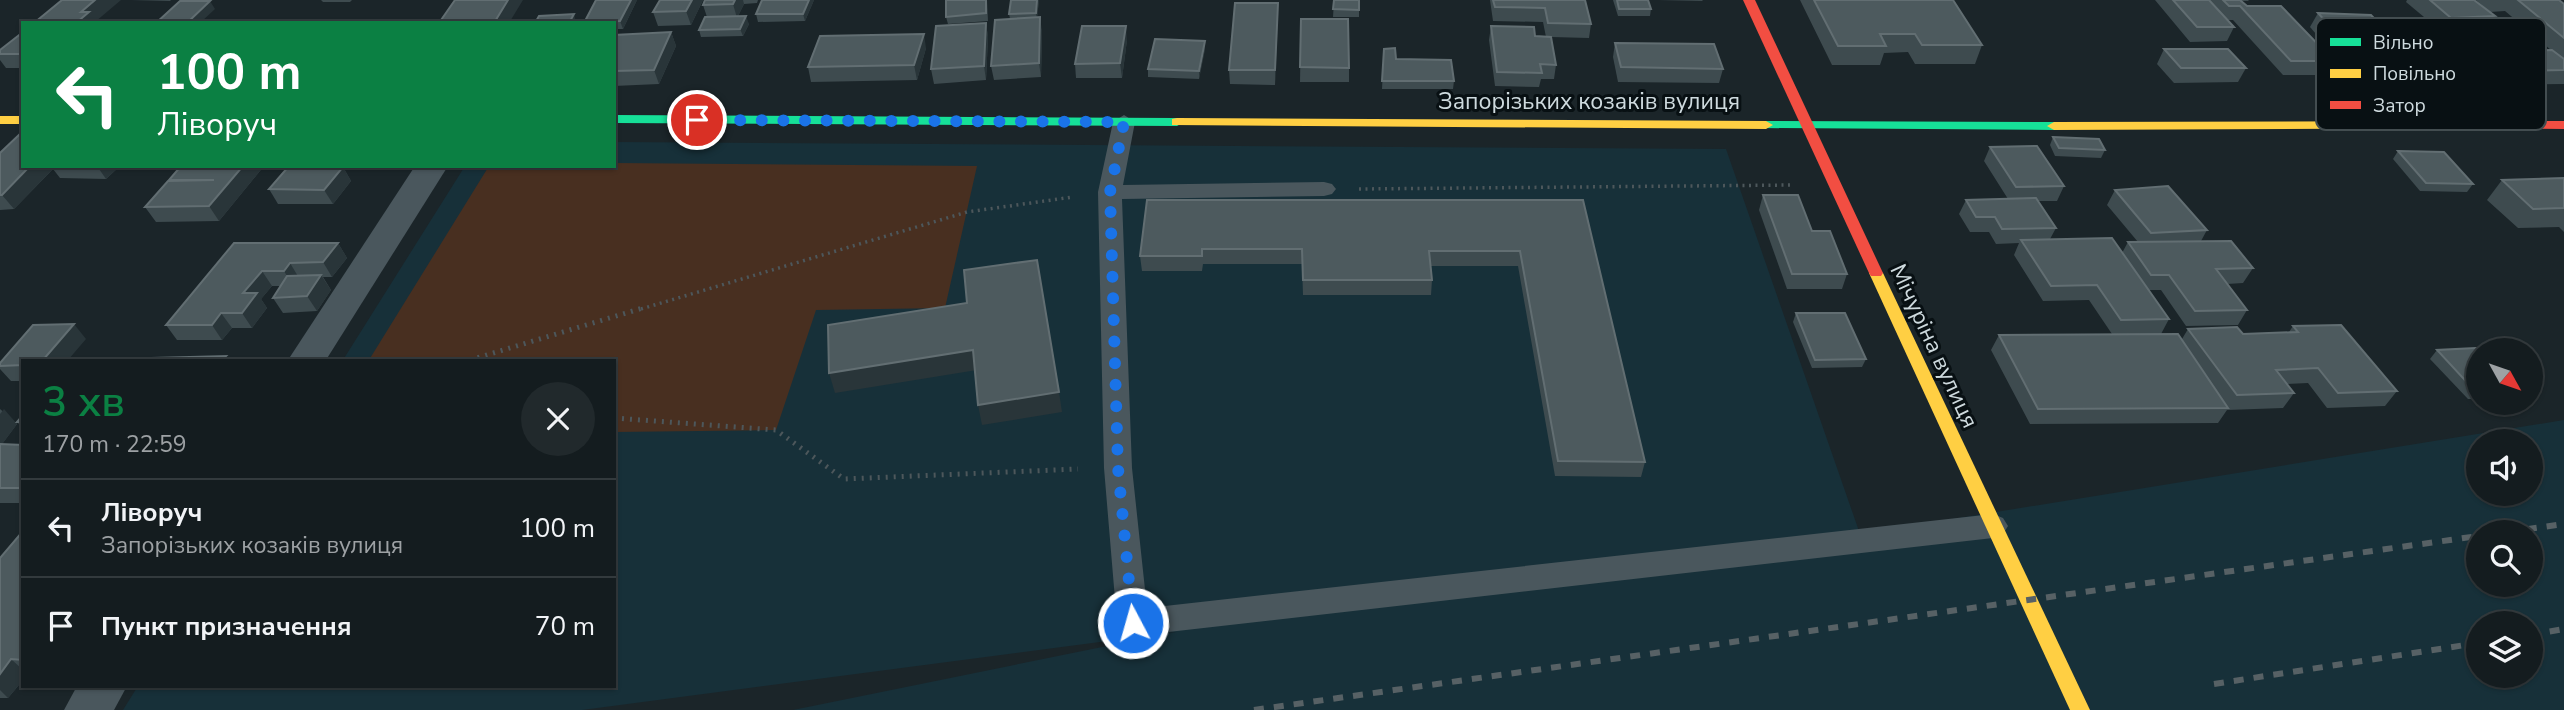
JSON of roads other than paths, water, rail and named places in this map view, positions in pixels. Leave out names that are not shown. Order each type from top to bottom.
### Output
[{"type":"main road","name":"Мічуріна вулиця","points":[[1749,0],[2080,710]]},
{"type":"main road","name":"Запорізьких козаків вулиця","points":[[616,119],[2316,125]]},
{"type":"main road","points":[[0,120],[21,120]]},
{"type":"main road","name":"Запорізьких козаків вулиця","points":[[2546,125],[2564,125]]},
{"type":"street","points":[[308,359],[431,168]]},
{"type":"street","points":[[88,710],[102,688]]},
{"type":"lane","points":[[1124,122],[1110,192],[1118,468],[1133,623],[1993,526]]},
{"type":"lane","points":[[1110,192],[1325,189]]},
{"type":"railway","points":[[2543,527],[2564,524]]},
{"type":"railway","points":[[1254,710],[2466,538]]},
{"type":"railway","points":[[2543,633],[2564,629]]},
{"type":"railway","points":[[2214,684],[2466,645]]}]
